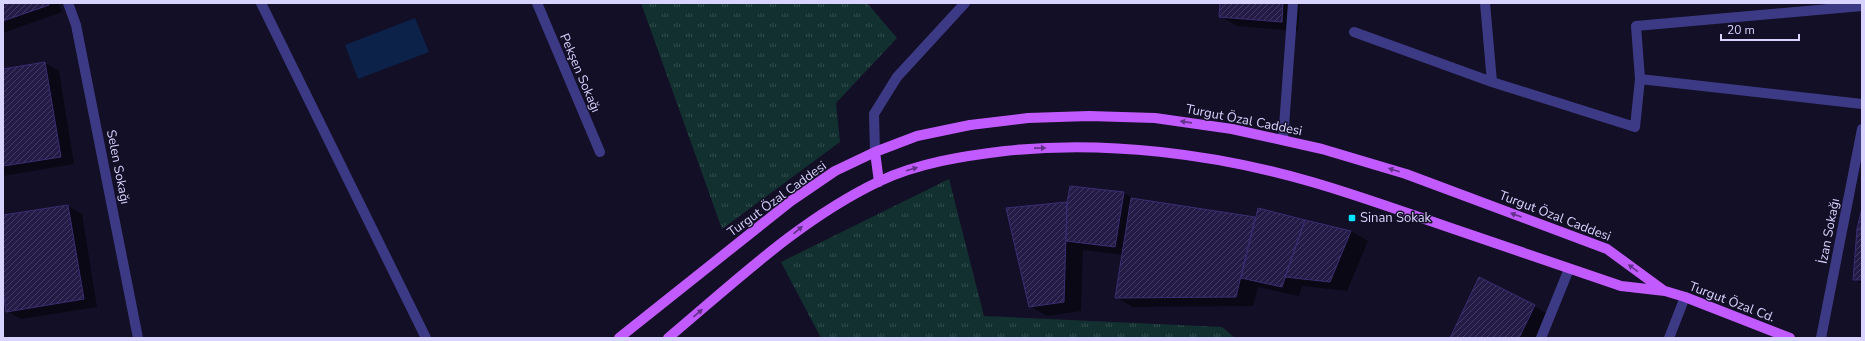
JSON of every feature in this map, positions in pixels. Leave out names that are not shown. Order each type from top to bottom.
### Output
[{"type":"main road","name":"Turgut Özal Caddesi","points":[[620,338],[791,201],[836,171],[875,152],[917,136],[970,125],[1028,118],[1089,116],[1155,118],[1232,129],[1322,149],[1406,174],[1607,249],[1665,291]]},
{"type":"main road","points":[[668,338],[805,225],[843,200],[899,173],[984,154],[1030,149],[1088,148],[1154,152],[1227,162],[1312,182],[1621,286],[1665,291]]},
{"type":"main road","points":[[875,152],[879,182]]},
{"type":"main road","name":"Turgut Özal Cd.","points":[[1665,291],[1685,297],[1790,338]]},
{"type":"street","name":"Selen Sokağı","points":[[68,3],[76,25],[138,338]]},
{"type":"street","points":[[260,3],[426,338]]},
{"type":"street","name":"Pekşen Sokağı","points":[[537,3],[600,152]]},
{"type":"street","points":[[875,152],[874,114],[897,77],[965,3]]},
{"type":"street","points":[[1283,140],[1293,3]]},
{"type":"street","points":[[1485,3],[1492,82]]},
{"type":"street","points":[[1354,32],[1492,82],[1635,127],[1640,79],[1636,26],[1862,6]]},
{"type":"street","points":[[1640,79],[1862,104]]},
{"type":"street","name":"İzan Sokağı","points":[[1821,338],[1862,129]]},
{"type":"street","points":[[1541,338],[1569,269]]},
{"type":"street","points":[[1669,338],[1685,297]]},
{"type":"green space","points":[[641,3],[867,3],[897,38],[836,103],[840,142],[722,229]]},
{"type":"green space","points":[[949,179],[984,316],[1222,327],[1235,338],[821,338],[781,262]]},
{"type":"water","points":[[415,18],[429,52],[358,79],[345,45]]},
{"type":"building","points":[[3,3],[49,3],[49,5],[3,21]]},
{"type":"building","points":[[1220,3],[1283,3],[1282,22],[1219,17]]},
{"type":"building","points":[[45,62],[61,157],[3,166],[3,69]]},
{"type":"building","points":[[1070,186],[1124,192],[1115,247],[1066,241],[1067,202]]},
{"type":"building","points":[[1131,198],[1255,217],[1236,297],[1115,298]]},
{"type":"building","points":[[1067,202],[1064,302],[1029,307],[1006,208]]},
{"type":"building","points":[[68,205],[84,299],[6,312],[3,291],[3,215]]},
{"type":"building","points":[[1258,208],[1305,220],[1282,287],[1241,278]]},
{"type":"building","points":[[1862,208],[1862,230],[1857,229]]},
{"type":"building","points":[[1305,220],[1351,231],[1330,282],[1285,277]]},
{"type":"building","points":[[1857,229],[1862,230],[1862,280],[1853,280]]},
{"type":"building","points":[[1479,277],[1535,305],[1519,338],[1450,338]]},
{"type":"place","name":"Sinan Sokak","points":[[1352,218]]}]
